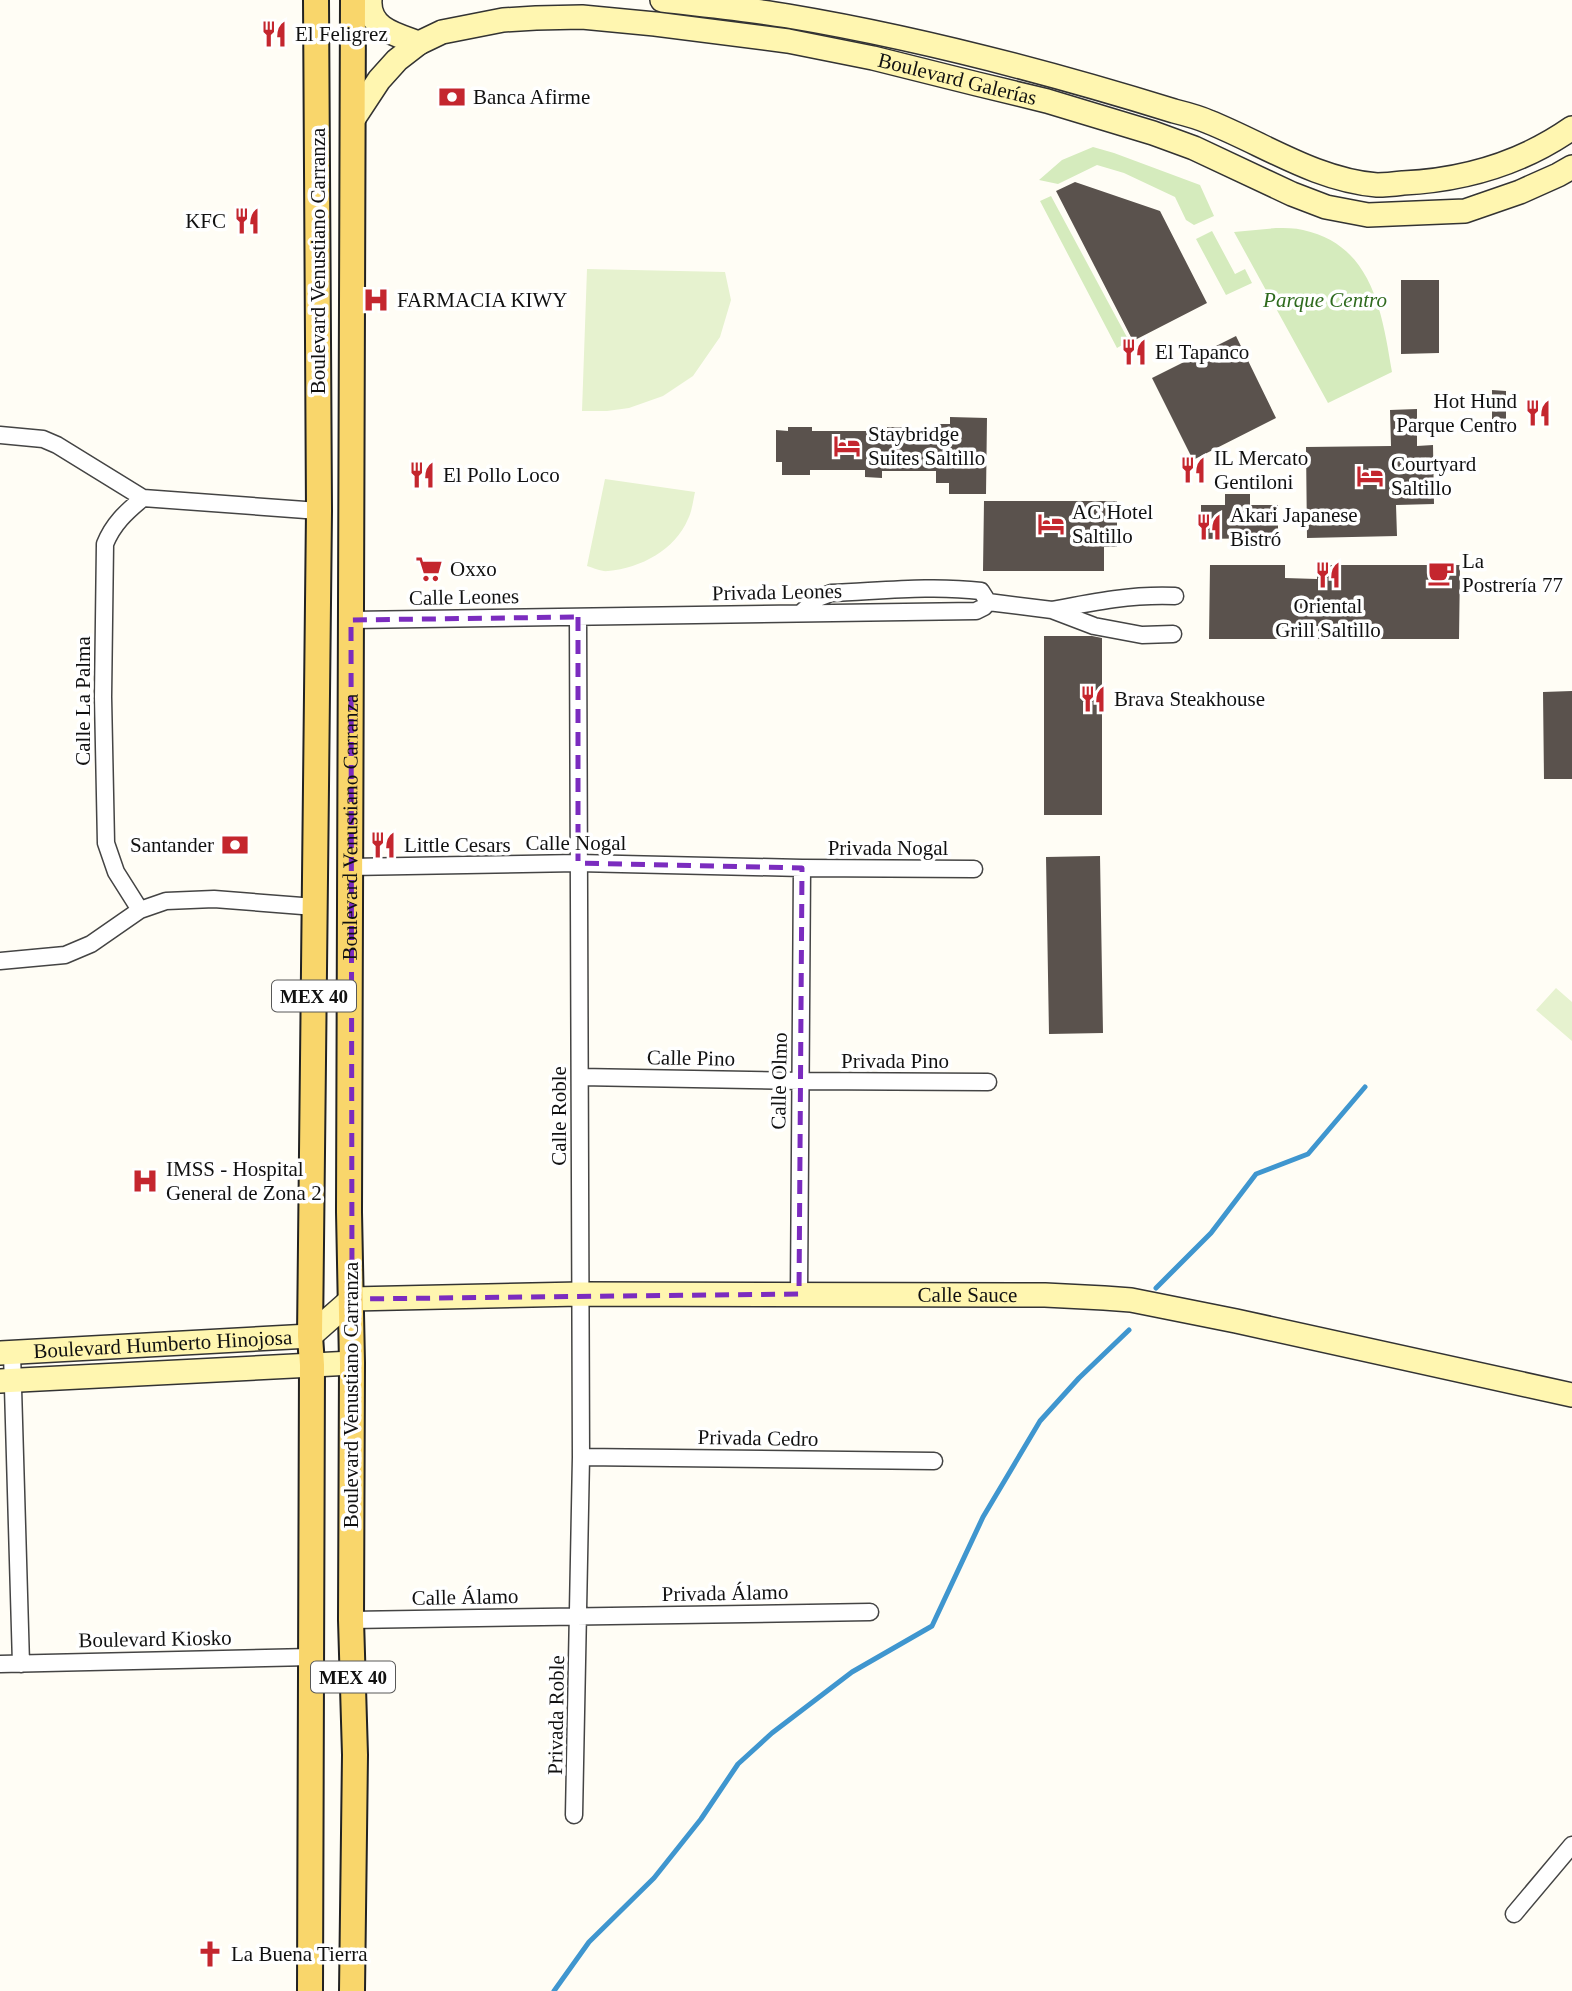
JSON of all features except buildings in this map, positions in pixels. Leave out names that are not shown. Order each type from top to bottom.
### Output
[{"type":"main road","name":"Boulevard Venustiano Carranza","points":[[310,1991],[310,1336],[319,511],[316,0]]},
{"type":"main road","name":"Boulevard Venustiano Carranza","points":[[352,1991],[355,1755],[351,1620],[349,867],[353,0]]},
{"type":"street","points":[[370,0],[373,18],[382,29],[419,43]]},
{"type":"street","name":"Boulevard Galerías","points":[[662,0],[788,16],[960,52],[1121,94],[1207,121],[1296,163],[1341,178],[1377,185],[1460,177],[1503,164],[1539,149],[1572,128]]},
{"type":"street","name":"Boulevard Galerías","points":[[354,118],[379,80],[397,60],[419,43],[442,32],[503,20],[582,17],[788,41],[873,58],[977,84],[1153,133],[1194,148],[1326,207],[1368,215],[1465,211],[1520,192],[1572,167]]},
{"type":"street","points":[[1292,194],[1284,178],[1286,171],[1296,163]]},
{"type":"street","points":[[0,435],[43,439],[57,445],[143,498],[319,511]]},
{"type":"street","name":"Calle La Palma","points":[[140,910],[116,872],[106,843],[103,697],[105,544],[115,524],[143,498]]},
{"type":"street","points":[[1052,610],[1144,595],[1175,596]]},
{"type":"street","name":"Privada Leones","points":[[578,617],[982,606],[1052,610]]},
{"type":"street","points":[[1052,610],[1094,626],[1142,635],[1173,634]]},
{"type":"street","name":"Calle Leones","points":[[351,620],[578,617]]},
{"type":"street","name":"Calle Roble","points":[[578,617],[581,1457],[579,1616]]},
{"type":"street","name":"Calle Nogal","points":[[349,867],[578,863],[803,868]]},
{"type":"street","name":"Privada Nogal","points":[[803,868],[974,869]]},
{"type":"street","name":"Calle Olmo","points":[[799,1294],[803,868]]},
{"type":"street","points":[[0,961],[65,955],[98,939],[140,910],[166,901],[214,900],[315,907]]},
{"type":"street","name":"Calle Pino","points":[[580,1077],[800,1081]]},
{"type":"street","name":"Privada Pino","points":[[800,1081],[988,1082]]},
{"type":"street","name":"Calle Sauce","points":[[352,1299],[580,1294],[799,1294],[1045,1296],[1130,1300],[1572,1395]]},
{"type":"street","name":"Boulevard Humberto Hinojosa","points":[[6,1353],[310,1336],[352,1299]]},
{"type":"street","points":[[191,1343],[192,1371]]},
{"type":"street","points":[[6,1353],[21,1664]]},
{"type":"street","name":"Boulevard Humberto Hinojosa","points":[[6,1380],[352,1363]]},
{"type":"street","name":"Privada Cedro","points":[[581,1457],[934,1461]]},
{"type":"street","name":"Privada Álamo","points":[[579,1616],[870,1612]]},
{"type":"street","name":"Calle Álamo","points":[[351,1620],[579,1616]]},
{"type":"street","name":"Privada Roble","points":[[574,1815],[579,1616]]},
{"type":"street","name":"Boulevard Kiosko","points":[[0,1664],[311,1657]]},
{"type":"street","points":[[1514,1914],[1572,1845]]},
{"type":"highlighted area","points":[[578,617],[578,863],[802,868],[799,1294],[352,1299],[351,620]]},
{"type":"green space","points":[[1093,147],[1200,185],[1214,216],[1194,225],[1186,220],[1175,197],[1124,173],[1097,165],[1058,184],[1039,180],[1062,160]]},
{"type":"green space","points":[[1051,196],[1129,341],[1117,348],[1040,201]]},
{"type":"green space","name":"Parque Centro","points":[[1300,229],[1327,238],[1345,250],[1359,266],[1378,305],[1392,372],[1328,403],[1234,232]]},
{"type":"green space","name":"Parque Centro","points":[[1212,231],[1235,274],[1245,269],[1252,283],[1226,295],[1196,239]]},
{"type":"green space","points":[[587,269],[725,272],[731,300],[720,337],[693,376],[663,396],[629,408],[582,411]]},
{"type":"green space","points":[[605,479],[695,492],[690,513],[675,540],[656,556],[633,566],[606,571],[587,566]]},
{"type":"green space","points":[[1556,988],[1572,1002],[1572,1041],[1536,1010]]},
{"type":"waterway","points":[[1156,1288],[1211,1233],[1256,1174],[1308,1154],[1365,1087]]},
{"type":"waterway","points":[[554,1991],[589,1942],[654,1878],[701,1819],[738,1764],[772,1733],[852,1672],[932,1626],[983,1517],[1040,1421],[1079,1378],[1129,1330]]},
{"type":"place","name":"El Feligrez","points":[[274,34]]},
{"type":"place","name":"Banca Afirme","points":[[452,97]]},
{"type":"place","name":"KFC","points":[[247,221]]},
{"type":"place","name":"FARMACIA KIWY","points":[[376,300]]},
{"type":"place","name":"El Tapanco","points":[[1134,352]]},
{"type":"place","name":"Hot Hund Parque Centro","points":[[1538,413]]},
{"type":"place","name":"Staybridge Suites Saltillo","points":[[847,446]]},
{"type":"place","name":"IL Mercato Gentiloni","points":[[1193,470]]},
{"type":"place","name":"El Pollo Loco","points":[[422,475]]},
{"type":"place","name":"Courtyard Saltillo","points":[[1370,476]]},
{"type":"place","name":"AC Hotel Saltillo","points":[[1051,524]]},
{"type":"place","name":"Akari Japanese Bistró","points":[[1209,527]]},
{"type":"place","name":"Oxxo","points":[[429,569]]},
{"type":"place","name":"La Postrería 77","points":[[1441,573]]},
{"type":"place","name":"Oriental Grill Saltillo","points":[[1328,575]]},
{"type":"place","name":"Brava Steakhouse","points":[[1093,699]]},
{"type":"place","name":"Santander","points":[[235,845]]},
{"type":"place","name":"Little Cesars","points":[[383,845]]},
{"type":"place","name":"IMSS - Hospital General de Zona 2","points":[[145,1181]]},
{"type":"place","name":"La Buena Tierra","points":[[210,1954]]}]
